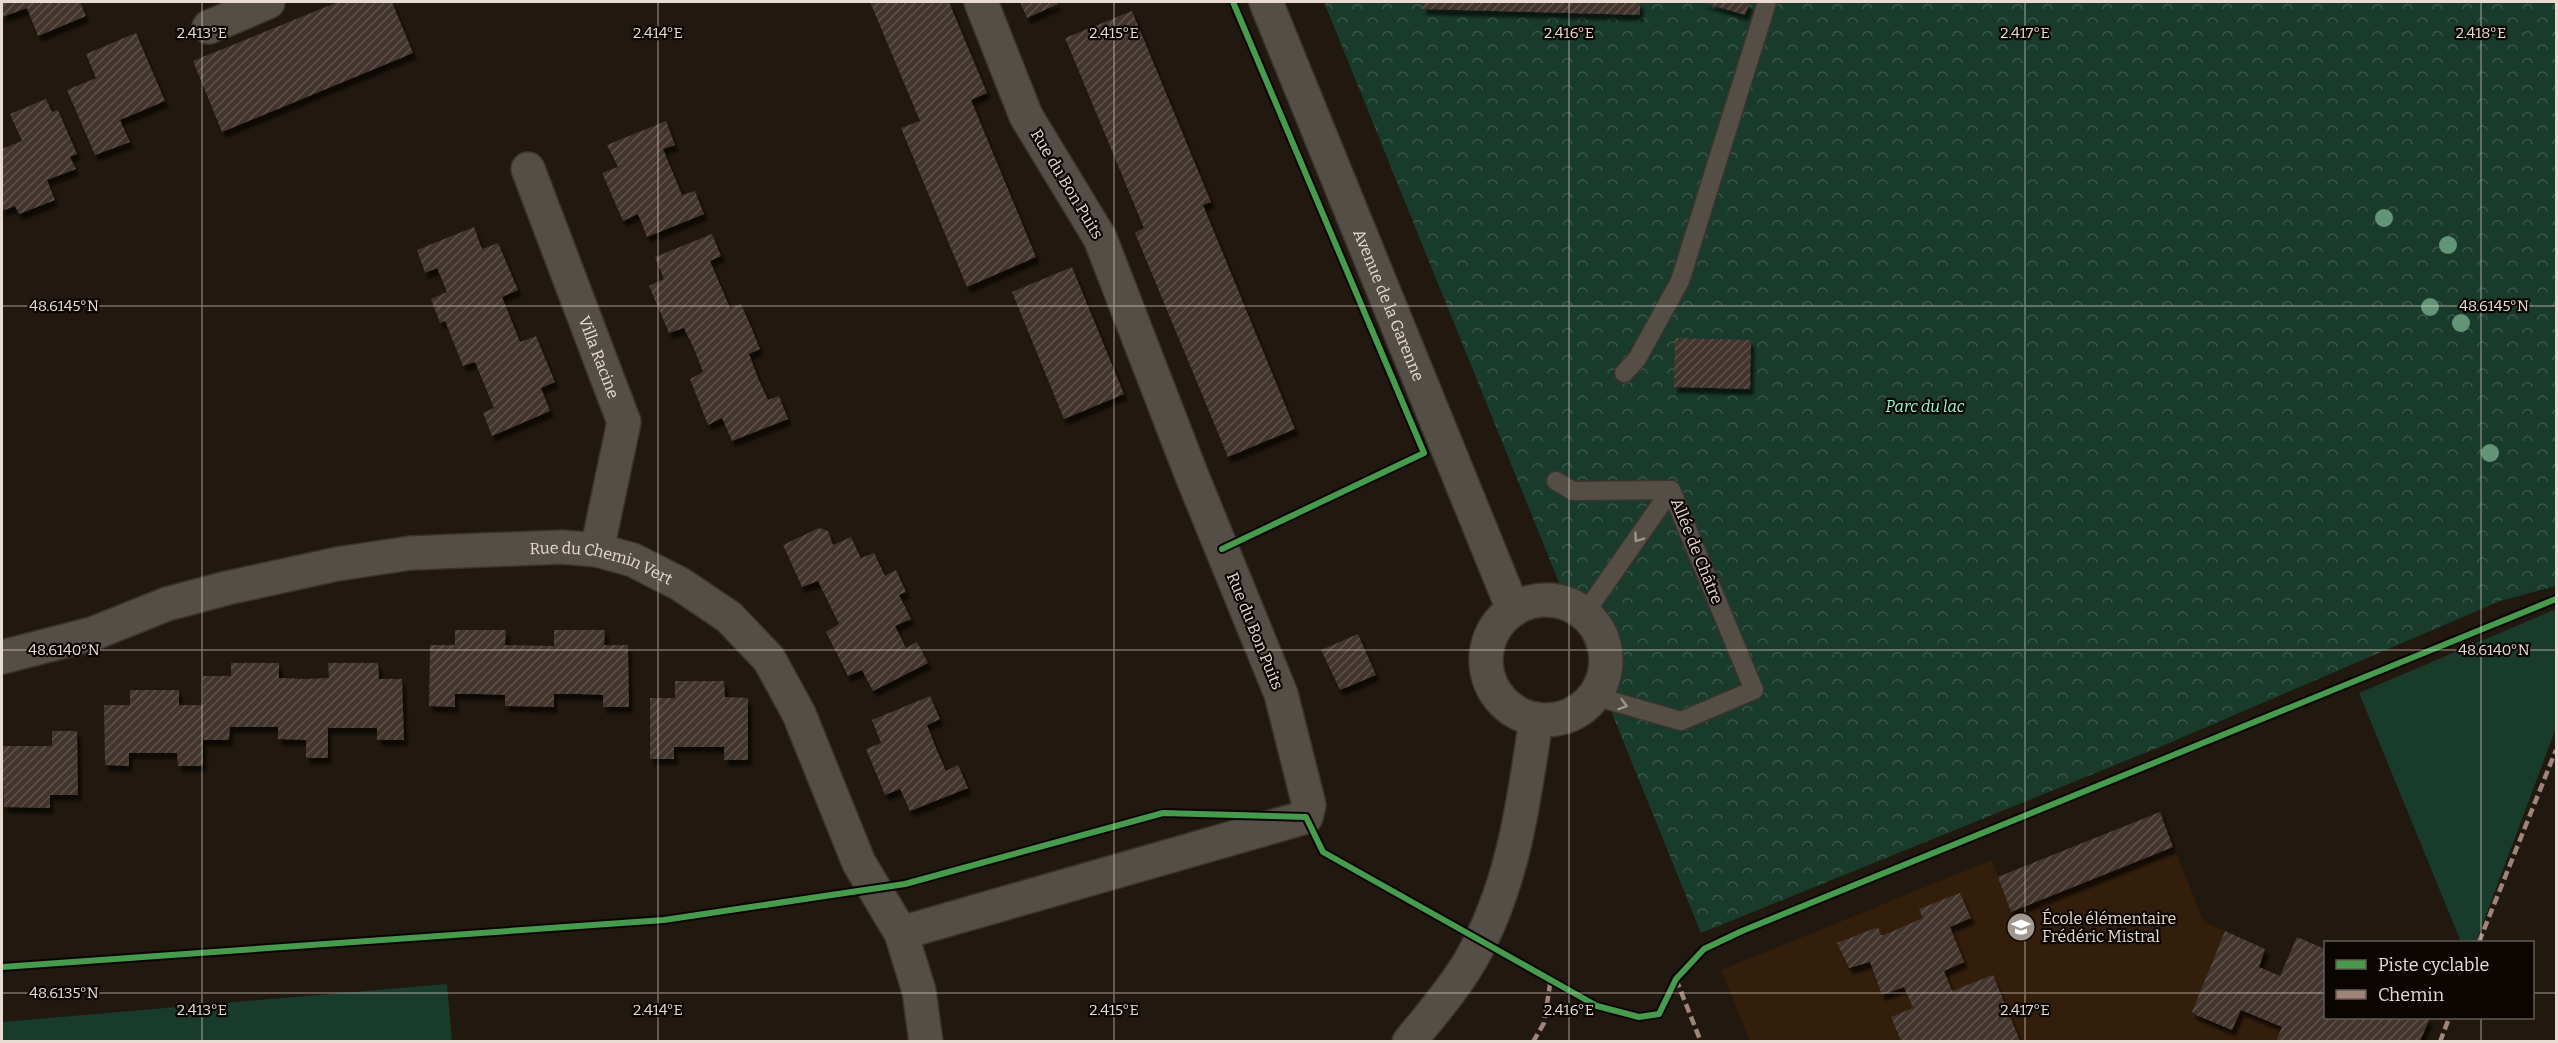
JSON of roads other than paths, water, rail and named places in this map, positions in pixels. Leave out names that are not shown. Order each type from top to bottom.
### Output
[{"type":"street","points":[[209,27],[268,2]]},
{"type":"street","name":"Rue du Bon Puits","points":[[901,933],[1306,817],[1309,805],[1281,694],[1192,476],[1100,238],[1026,116],[981,2]]},
{"type":"street","name":"Avenue de la Garenne","points":[[1266,2],[1513,609]]},
{"type":"street","name":"Villa Racine","points":[[528,169],[624,422],[597,550]]},
{"type":"street","name":"Rue du Chemin Vert","points":[[2,657],[92,634],[167,604],[337,564],[411,554],[562,547],[597,550],[633,560],[680,584],[729,617],[769,659],[799,714],[860,863],[901,933],[919,991],[926,1041]]},
{"type":"street","points":[[1550,600],[1568,604],[1585,613],[1597,627],[1604,644],[1606,662],[1603,680],[1594,696],[1582,708],[1568,716],[1552,720],[1536,719],[1516,712],[1500,699],[1490,681],[1486,661],[1489,641],[1498,623],[1513,609],[1531,602],[1550,600]]},
{"type":"street","points":[[1409,1041],[1470,962],[1491,918],[1509,866],[1526,797],[1536,719]]},
{"type":"lane","points":[[1624,374],[1637,359],[1680,281],[1767,2]]},
{"type":"lane","name":"Allée de Châtre","points":[[1556,481],[1573,491],[1671,490],[1754,690],[1681,721],[1594,696]]},
{"type":"lane","points":[[1585,613],[1671,490]]},
{"type":"place","name":"École élémentaire Frédéric Mistral","points":[[2021,927]]},
{"type":"park label","name":"Parc du lac","points":[[1925,406]]}]
